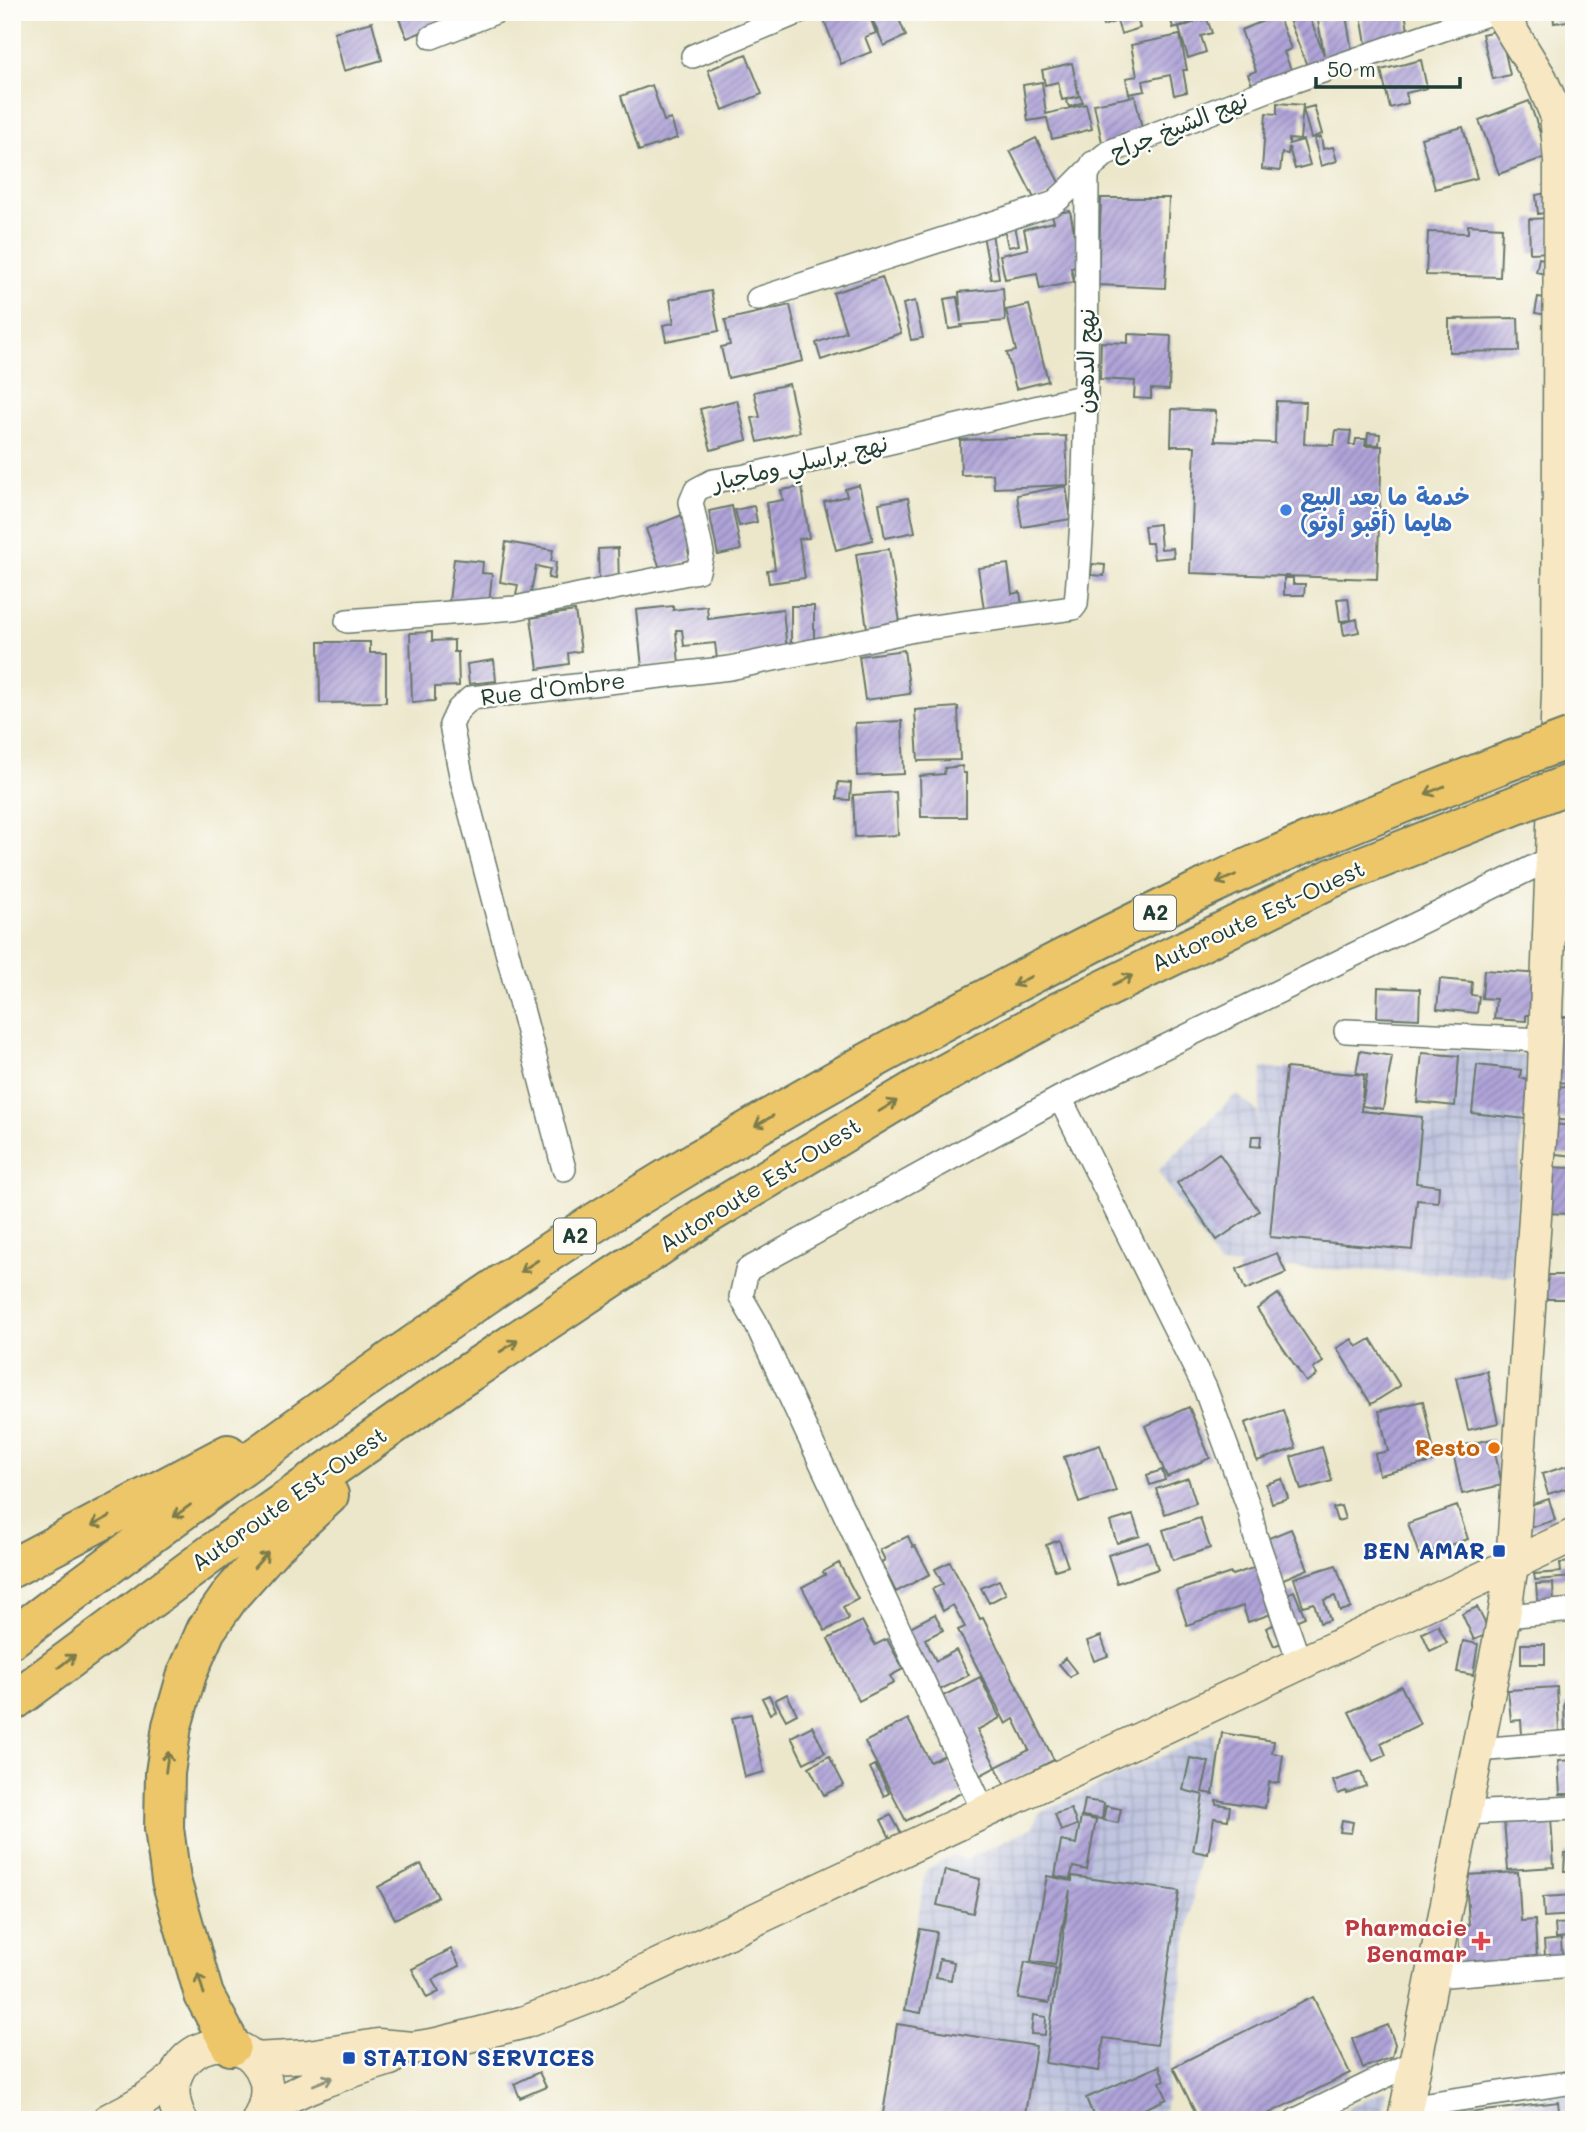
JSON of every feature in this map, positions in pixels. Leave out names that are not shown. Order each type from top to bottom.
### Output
[{"type":"highway","name":"Autoroute Est-Ouest","points":[[12,1638],[335,1398],[517,1273],[706,1155],[870,1061],[1196,892],[1334,831],[1574,737]]},
{"type":"highway","name":"Autoroute Est-Ouest","points":[[12,1702],[230,1540],[453,1383],[702,1218],[915,1090],[1062,1010],[1332,878],[1574,782]]},
{"type":"highway","points":[[242,2052],[204,1995],[171,1880],[164,1828],[165,1773],[172,1726],[187,1674],[206,1630],[232,1593],[273,1547],[453,1383]]},
{"type":"highway","points":[[12,1568],[335,1398]]},
{"type":"street","points":[[432,37],[495,12]]},
{"type":"street","points":[[693,56],[799,12]]},
{"type":"street","name":"نهج الشيخ جراح","points":[[758,299],[1052,204],[1066,194],[1093,163],[1109,152],[1268,90],[1493,12]]},
{"type":"street","points":[[1500,12],[1541,79],[1565,109],[1560,163],[1566,639],[1560,846],[1512,1565],[1405,2113],[1574,2082]]},
{"type":"street","name":"نهج الدهون","points":[[1080,560],[1086,396],[1087,175],[1093,163]]},
{"type":"street","name":"نهج براسلي وماجبار","points":[[347,621],[515,608],[698,571],[702,553],[691,502],[695,490],[713,481],[746,476],[1086,396]]},
{"type":"street","name":"Rue d'Ombre","points":[[564,1169],[462,780],[451,725],[458,710],[471,698],[730,668],[919,629],[1073,608],[1076,604],[1080,560]]},
{"type":"street","points":[[984,1812],[755,1321],[741,1297],[747,1270],[1060,1098],[1560,846]]},
{"type":"street","points":[[1346,1031],[1545,1040]]},
{"type":"street","points":[[1060,1098],[1205,1388],[1250,1511],[1255,1535],[1300,1664]]},
{"type":"street","points":[[108,2120],[152,2096],[175,2077],[186,2060],[203,2048],[217,2045],[242,2052],[309,2056],[378,2045],[413,2048],[525,2022],[590,1997],[1574,1535]]},
{"type":"street","points":[[1504,1616],[1574,1610]]},
{"type":"street","points":[[1478,1749],[1574,1742]]},
{"type":"street","points":[[1465,1813],[1574,1808]]},
{"type":"street","points":[[1433,1976],[1574,1965]]},
{"type":"street","points":[[260,2116],[280,2100],[318,2082],[396,2058],[413,2048]]},
{"type":"street","points":[[242,2052],[262,2070],[267,2084],[267,2098],[260,2116]]},
{"type":"street","points":[[1296,2120],[1416,2061]]},
{"type":"street","points":[[175,2077],[172,2092],[181,2120]]},
{"type":"shaded area","points":[[1449,1050],[1527,1056],[1512,1276],[1219,1265],[1158,1171],[1236,1094],[1258,1112],[1258,1136],[1262,1068],[1341,1072],[1339,1107],[1447,1117]]},
{"type":"shaded area","points":[[1215,1732],[1163,2120],[884,2120],[926,1870],[953,1855],[965,1860],[1033,1827],[1039,1813]]},
{"type":"shaded area","points":[[1387,2089],[1382,2120],[1324,2120]]},
{"type":"shaded area","points":[[1574,2093],[1574,2120],[1420,2120],[1422,2113]]},
{"type":"building","points":[[396,12],[443,12],[447,22],[407,38]]},
{"type":"building","points":[[821,12],[868,12],[876,33],[865,37],[871,52],[841,64]]},
{"type":"building","points":[[869,12],[896,12],[906,36],[884,46]]},
{"type":"building","points":[[1099,12],[1135,12],[1140,28],[1121,34],[1117,21],[1103,26]]},
{"type":"building","points":[[1169,12],[1196,12],[1199,21],[1207,19],[1212,33],[1201,36],[1206,52],[1188,58],[1179,28],[1195,22],[1173,28]]},
{"type":"building","points":[[1286,12],[1317,12],[1318,15],[1310,18],[1324,55],[1318,21],[1346,16],[1353,56],[1309,71]]},
{"type":"building","points":[[1405,12],[1409,37],[1366,44],[1361,15]]},
{"type":"building","points":[[1553,12],[1574,12],[1574,20],[1554,23]]},
{"type":"building","points":[[1278,15],[1291,49],[1284,52],[1294,77],[1255,92],[1248,74],[1256,71],[1241,30]]},
{"type":"building","points":[[372,22],[382,60],[344,71],[334,32]]},
{"type":"building","points":[[1500,30],[1510,75],[1493,79],[1482,34]]},
{"type":"building","points":[[1180,35],[1187,70],[1183,70],[1187,92],[1174,95],[1170,75],[1143,81],[1145,91],[1129,94],[1126,78],[1137,76],[1131,45]]},
{"type":"building","points":[[746,54],[762,94],[723,110],[708,70]]},
{"type":"building","points":[[1421,60],[1427,88],[1406,93],[1408,103],[1390,108],[1381,70]]},
{"type":"building","points":[[1072,63],[1079,96],[1062,100],[1058,82],[1045,85],[1042,70]]},
{"type":"building","points":[[1042,82],[1046,114],[1086,104],[1092,129],[1052,139],[1047,118],[1028,121],[1023,85]]},
{"type":"building","points":[[652,85],[664,121],[671,119],[677,138],[639,151],[621,96]]},
{"type":"building","points":[[1080,96],[1083,102],[1069,107],[1066,100]]},
{"type":"building","points":[[1135,96],[1144,138],[1103,147],[1094,104]]},
{"type":"building","points":[[1529,101],[1548,156],[1499,174],[1479,120]]},
{"type":"building","points":[[1277,103],[1303,105],[1300,140],[1289,139],[1289,144],[1303,140],[1310,165],[1295,169],[1289,147],[1288,154],[1282,153],[1280,171],[1262,169],[1266,113],[1277,114]]},
{"type":"building","points":[[1314,106],[1322,134],[1311,138],[1303,109]]},
{"type":"building","points":[[1463,127],[1477,178],[1435,189],[1421,138]]},
{"type":"building","points":[[1321,137],[1323,149],[1333,147],[1337,161],[1321,166],[1314,139]]},
{"type":"building","points":[[1036,138],[1062,188],[1036,202],[1010,151]]},
{"type":"building","points":[[1547,193],[1550,212],[1538,214],[1536,195]]},
{"type":"building","points":[[1101,198],[1169,198],[1165,288],[1098,285]]},
{"type":"building","points":[[1070,211],[1081,266],[1071,268],[1074,282],[1040,289],[1037,273],[1005,279],[1000,255],[1028,249],[1024,229],[1054,222],[1052,214]]},
{"type":"building","points":[[1550,218],[1552,252],[1530,253],[1529,219]]},
{"type":"building","points":[[1468,225],[1502,227],[1500,277],[1426,275],[1428,232],[1468,233]]},
{"type":"building","points":[[1015,226],[1019,245],[1008,247],[1004,228]]},
{"type":"building","points":[[992,233],[999,278],[991,279],[983,235]]},
{"type":"building","points":[[1539,258],[1553,261],[1550,275],[1536,272]]},
{"type":"building","points":[[882,277],[901,333],[821,360],[816,343],[846,332],[833,293]]},
{"type":"building","points":[[1003,288],[1005,321],[961,325],[962,327],[949,329],[944,299],[957,297],[961,322],[959,292]]},
{"type":"building","points":[[711,291],[719,331],[666,341],[663,325],[674,323],[670,299]]},
{"type":"building","points":[[1538,297],[1551,299],[1548,315],[1535,313]]},
{"type":"building","points":[[915,301],[923,338],[911,340],[903,304]]},
{"type":"building","points":[[790,305],[803,361],[728,378],[721,347],[730,345],[725,320]]},
{"type":"building","points":[[1029,305],[1048,381],[1016,389],[1007,353],[1016,351],[1006,310]]},
{"type":"building","points":[[1518,318],[1519,351],[1449,352],[1449,319]]},
{"type":"building","points":[[1128,334],[1171,336],[1169,390],[1151,389],[1151,399],[1134,398],[1135,381],[1100,379],[1101,342],[1128,343]]},
{"type":"building","points":[[789,384],[800,432],[758,442],[752,418],[760,417],[754,392]]},
{"type":"building","points":[[737,400],[747,440],[711,450],[700,409]]},
{"type":"building","name":"خدمة ما بعد البيع هايما (أقبو أوتو)","points":[[1276,401],[1306,402],[1304,444],[1334,445],[1336,430],[1351,431],[1349,445],[1355,445],[1356,439],[1366,439],[1365,446],[1382,446],[1377,579],[1190,573],[1195,446],[1171,446],[1172,409],[1216,411],[1215,441],[1275,443]]},
{"type":"building","points":[[1368,433],[1380,434],[1379,445],[1367,444]]},
{"type":"building","points":[[1066,436],[1068,485],[994,488],[993,474],[961,475],[960,440]]},
{"type":"building","points":[[859,485],[873,540],[836,550],[824,502],[847,496],[845,489]]},
{"type":"building","points":[[1066,486],[1071,519],[1022,527],[1017,495]]},
{"type":"building","points":[[802,487],[809,538],[799,539],[805,578],[769,583],[767,570],[775,569],[766,503],[783,500],[781,490]]},
{"type":"building","points":[[908,498],[915,532],[885,538],[879,503]]},
{"type":"building","points":[[732,506],[741,550],[718,555],[709,511]]},
{"type":"building","points":[[754,506],[757,522],[739,526],[735,510]]},
{"type":"building","points":[[682,515],[695,548],[688,551],[691,559],[661,571],[646,529]]},
{"type":"building","points":[[1159,524],[1161,549],[1173,548],[1174,557],[1154,559],[1152,543],[1146,543],[1144,526]]},
{"type":"building","points":[[506,542],[553,550],[551,561],[556,562],[554,579],[548,578],[550,569],[536,566],[530,597],[516,595],[518,585],[500,582]]},
{"type":"building","points":[[618,548],[619,584],[599,585],[598,549]]},
{"type":"building","points":[[889,549],[901,629],[868,635],[856,554]]},
{"type":"building","points":[[454,559],[483,562],[482,573],[492,574],[489,605],[449,601]]},
{"type":"building","points":[[1008,564],[1012,594],[1020,592],[1022,605],[984,610],[978,568]]},
{"type":"building","points":[[1092,564],[1105,565],[1104,576],[1091,575]]},
{"type":"building","points":[[1284,578],[1293,578],[1293,584],[1305,584],[1304,595],[1284,595]]},
{"type":"building","points":[[1348,598],[1351,620],[1340,621],[1337,599]]},
{"type":"building","points":[[673,606],[673,610],[707,606],[708,619],[783,609],[787,652],[717,659],[715,643],[684,646],[682,630],[676,630],[679,664],[642,667],[636,610]]},
{"type":"building","points":[[791,606],[814,606],[814,642],[791,643]]},
{"type":"building","points":[[575,611],[581,651],[568,653],[569,664],[538,669],[531,618]]},
{"type":"building","points":[[1357,619],[1359,632],[1344,635],[1342,623]]},
{"type":"building","points":[[432,632],[432,641],[454,640],[454,652],[458,652],[459,686],[435,687],[435,701],[412,702],[410,633]]},
{"type":"building","points":[[319,642],[370,642],[370,653],[386,653],[386,702],[320,703]]},
{"type":"building","points":[[904,650],[910,694],[865,700],[859,656]]},
{"type":"building","points":[[494,660],[496,681],[469,684],[467,664]]},
{"type":"building","points":[[958,707],[960,760],[918,761],[915,710]]},
{"type":"building","points":[[902,721],[904,774],[857,776],[855,723]]},
{"type":"building","points":[[962,766],[963,773],[966,773],[966,817],[921,817],[920,776],[944,774],[945,768]]},
{"type":"building","points":[[838,782],[851,783],[850,800],[837,799]]},
{"type":"building","points":[[896,792],[898,835],[855,837],[853,795]]},
{"type":"building","points":[[1484,970],[1542,974],[1539,1015],[1526,1015],[1526,1021],[1494,1019],[1496,999],[1482,998]]},
{"type":"building","points":[[1440,979],[1472,982],[1471,995],[1479,996],[1477,1013],[1437,1009]]},
{"type":"building","points":[[1378,987],[1420,989],[1419,1019],[1377,1017]]},
{"type":"building","points":[[1558,1017],[1574,1017],[1574,1083],[1552,1082]]},
{"type":"building","points":[[1360,1051],[1392,1056],[1383,1109],[1362,1106],[1367,1075],[1356,1073]]},
{"type":"building","points":[[1422,1053],[1459,1056],[1455,1106],[1417,1102]]},
{"type":"building","points":[[1477,1065],[1521,1070],[1520,1078],[1530,1079],[1526,1119],[1472,1113]]},
{"type":"building","points":[[1286,1068],[1364,1075],[1361,1111],[1422,1117],[1416,1183],[1439,1186],[1438,1202],[1417,1200],[1412,1250],[1270,1237]]},
{"type":"building","points":[[1551,1086],[1574,1087],[1573,1121],[1549,1119]]},
{"type":"building","points":[[1549,1124],[1574,1126],[1574,1156],[1547,1153]]},
{"type":"building","points":[[1252,1136],[1261,1136],[1260,1147],[1251,1146]]},
{"type":"building","points":[[1219,1153],[1259,1211],[1217,1240],[1177,1183]]},
{"type":"building","points":[[1546,1167],[1572,1168],[1570,1214],[1545,1213]]},
{"type":"building","points":[[1277,1253],[1286,1273],[1245,1290],[1237,1269]]},
{"type":"building","points":[[1543,1275],[1569,1275],[1568,1299],[1543,1299]]},
{"type":"building","points":[[1278,1294],[1323,1362],[1313,1369],[1317,1375],[1306,1382],[1257,1309]]},
{"type":"building","points":[[1352,1339],[1357,1347],[1371,1339],[1400,1386],[1371,1404],[1337,1348]]},
{"type":"building","points":[[1487,1371],[1498,1423],[1468,1430],[1456,1378]]},
{"type":"building","points":[[1423,1401],[1436,1461],[1379,1475],[1375,1454],[1388,1451],[1379,1411]]},
{"type":"building","points":[[1189,1407],[1210,1458],[1167,1477],[1145,1426]]},
{"type":"building","points":[[1283,1410],[1296,1448],[1257,1461],[1245,1423]]},
{"type":"building","points":[[1492,1439],[1502,1485],[1462,1494],[1452,1448]]},
{"type":"building","points":[[1100,1445],[1116,1491],[1079,1503],[1064,1457]]},
{"type":"building","points":[[1322,1447],[1332,1481],[1301,1490],[1291,1457]]},
{"type":"building","points":[[1570,1465],[1574,1486],[1548,1494],[1542,1474]]},
{"type":"building","points":[[1162,1470],[1165,1480],[1150,1485],[1147,1475]]},
{"type":"building","points":[[1188,1478],[1196,1503],[1165,1514],[1156,1489]]},
{"type":"building","points":[[1282,1479],[1288,1498],[1272,1503],[1266,1484]]},
{"type":"building","points":[[1549,1499],[1555,1520],[1527,1529],[1520,1508]]},
{"type":"building","points":[[1341,1506],[1345,1519],[1337,1521],[1333,1508]]},
{"type":"building","points":[[1457,1506],[1468,1539],[1419,1555],[1408,1523]]},
{"type":"building","points":[[1133,1515],[1140,1536],[1117,1543],[1110,1522]]},
{"type":"building","points":[[1200,1518],[1210,1548],[1173,1560],[1163,1530]]},
{"type":"building","points":[[1291,1529],[1308,1569],[1276,1582],[1259,1542]]},
{"type":"building","points":[[908,1536],[930,1574],[896,1592],[881,1562],[885,1560],[880,1550]]},
{"type":"building","points":[[1059,1540],[1068,1566],[1055,1570],[1046,1545]]},
{"type":"building","points":[[1149,1542],[1158,1569],[1117,1583],[1108,1555]]},
{"type":"building","points":[[950,1562],[980,1619],[983,1618],[1054,1760],[1005,1785],[996,1767],[1029,1750],[1014,1719],[1006,1724],[958,1630],[965,1627],[953,1605],[943,1611],[932,1589],[943,1584],[935,1569]]},
{"type":"building","points":[[1574,1562],[1574,1577],[1535,1580],[1534,1574],[1561,1572],[1560,1563]]},
{"type":"building","points":[[839,1563],[858,1599],[843,1607],[849,1619],[825,1631],[802,1587],[825,1575],[823,1572]]},
{"type":"building","points":[[1336,1565],[1351,1608],[1340,1611],[1335,1596],[1324,1600],[1330,1620],[1320,1623],[1314,1603],[1303,1606],[1294,1578]]},
{"type":"building","points":[[1259,1566],[1274,1613],[1248,1622],[1243,1606],[1187,1625],[1176,1591]]},
{"type":"building","points":[[999,1580],[1006,1594],[989,1603],[981,1588]]},
{"type":"building","points":[[1553,1583],[1554,1607],[1538,1608],[1536,1584]]},
{"type":"building","points":[[1294,1591],[1305,1617],[1293,1622],[1282,1596]]},
{"type":"building","points":[[1477,1607],[1490,1633],[1474,1640],[1462,1614]]},
{"type":"building","points":[[935,1614],[943,1630],[925,1639],[936,1661],[956,1650],[969,1675],[936,1692],[904,1630]]},
{"type":"building","points":[[862,1621],[875,1645],[887,1639],[903,1669],[890,1676],[894,1683],[859,1701],[828,1639]]},
{"type":"building","points":[[1278,1623],[1286,1641],[1274,1646],[1266,1628]]},
{"type":"building","points":[[1438,1625],[1447,1643],[1430,1651],[1422,1633]]},
{"type":"building","points":[[1101,1636],[1108,1656],[1094,1661],[1087,1641]]},
{"type":"building","points":[[1463,1641],[1478,1644],[1473,1675],[1457,1672]]},
{"type":"building","points":[[1521,1644],[1545,1644],[1545,1664],[1521,1664]]},
{"type":"building","points":[[1065,1658],[1076,1672],[1070,1677],[1059,1664]]},
{"type":"building","points":[[980,1677],[1000,1718],[977,1730],[996,1767],[979,1776],[939,1698]]},
{"type":"building","points":[[1401,1686],[1420,1724],[1381,1743],[1386,1755],[1373,1761],[1349,1712]]},
{"type":"building","points":[[1557,1687],[1559,1732],[1522,1735],[1521,1720],[1511,1721],[1508,1690]]},
{"type":"building","points":[[787,1694],[797,1714],[786,1720],[775,1700]]},
{"type":"building","points":[[769,1695],[776,1710],[770,1714],[762,1698]]},
{"type":"building","points":[[1564,1704],[1574,1704],[1574,1731],[1565,1731]]},
{"type":"building","points":[[751,1714],[764,1772],[745,1777],[732,1718]]},
{"type":"building","points":[[908,1719],[930,1762],[945,1755],[963,1792],[906,1821],[865,1742]]},
{"type":"building","points":[[812,1726],[825,1752],[804,1763],[791,1737]]},
{"type":"building","points":[[1222,1733],[1274,1741],[1272,1753],[1283,1755],[1279,1783],[1269,1782],[1265,1808],[1216,1800],[1216,1804],[1230,1806],[1228,1820],[1214,1818],[1208,1854],[1193,1851],[1203,1795],[1183,1790],[1190,1758],[1209,1762],[1202,1792],[1213,1794]]},
{"type":"building","points":[[829,1756],[844,1785],[824,1795],[809,1767]]},
{"type":"building","points":[[1574,1760],[1574,1794],[1560,1794],[1558,1761]]},
{"type":"building","points":[[875,1765],[889,1793],[884,1796],[870,1768]]},
{"type":"building","points":[[1361,1772],[1366,1786],[1338,1794],[1333,1781]]},
{"type":"building","points":[[1085,1800],[1104,1803],[1102,1819],[1082,1816]]},
{"type":"building","points":[[1106,1806],[1121,1809],[1118,1823],[1103,1820]]},
{"type":"building","points":[[1071,1809],[1077,1825],[1061,1831],[1055,1814]]},
{"type":"building","points":[[891,1815],[901,1833],[890,1838],[881,1820]]},
{"type":"building","points":[[1081,1817],[1096,1820],[1087,1870],[1073,1867],[1070,1879],[1055,1876],[1061,1841],[1076,1844]]},
{"type":"building","points":[[1551,1817],[1554,1867],[1508,1870],[1504,1820]]},
{"type":"building","points":[[1342,1820],[1353,1822],[1351,1833],[1340,1832]]},
{"type":"building","points":[[1565,1853],[1574,1853],[1574,1871],[1564,1871]]},
{"type":"building","points":[[421,1864],[438,1897],[395,1919],[378,1887]]},
{"type":"building","points":[[945,1870],[980,1879],[973,1913],[937,1905]]},
{"type":"building","points":[[1518,1872],[1521,1921],[1535,1920],[1537,1960],[1460,1965],[1458,1926],[1469,1925],[1466,1875]]},
{"type":"building","points":[[1047,1876],[1072,1881],[1072,1876],[1179,1891],[1157,2045],[1104,2038],[1099,2071],[1045,2063],[1070,1890],[1055,1965],[1031,1961]]},
{"type":"building","points":[[1574,1895],[1574,1915],[1544,1917],[1543,1897]]},
{"type":"building","points":[[1574,1923],[1574,1945],[1569,1945],[1568,1937],[1556,1938],[1555,1924]]},
{"type":"building","points":[[920,1929],[937,1932],[921,2013],[905,2010]]},
{"type":"building","points":[[1561,1939],[1562,1955],[1545,1956],[1544,1941]]},
{"type":"building","points":[[451,1949],[460,1966],[432,1980],[439,1992],[427,1998],[412,1969]]},
{"type":"building","points":[[940,1959],[954,1962],[951,1980],[936,1977]]},
{"type":"building","points":[[1025,1962],[1056,1968],[1049,2003],[1018,1998]]},
{"type":"building","points":[[1313,1997],[1350,2073],[1256,2120],[1199,2120],[1173,2067]]},
{"type":"building","points":[[1033,2015],[1046,2017],[1045,2035],[1031,2034]]},
{"type":"building","points":[[897,2024],[1036,2046],[1024,2120],[882,2120]]},
{"type":"building","points":[[1388,2025],[1395,2044],[1392,2057],[1363,2068],[1352,2039]]},
{"type":"building","points":[[1159,2066],[1165,2080],[1160,2082],[1167,2099],[1119,2120],[1095,2120],[1086,2098]]},
{"type":"building","points":[[539,2072],[546,2087],[520,2098],[514,2084]]},
{"type":"building","points":[[1558,2102],[1560,2120],[1426,2118]]},
{"type":"place","name":"خدمة ما بعد البيع هايما (أقبو أوتو)","points":[[1286,510]]},
{"type":"place","name":"Resto","points":[[1494,1448]]},
{"type":"place","name":"BEN AMAR","points":[[1499,1551]]},
{"type":"place","name":"Pharmacie Benamar","points":[[1481,1941]]},
{"type":"place","name":"STATION SERVICES","points":[[349,2058]]}]
